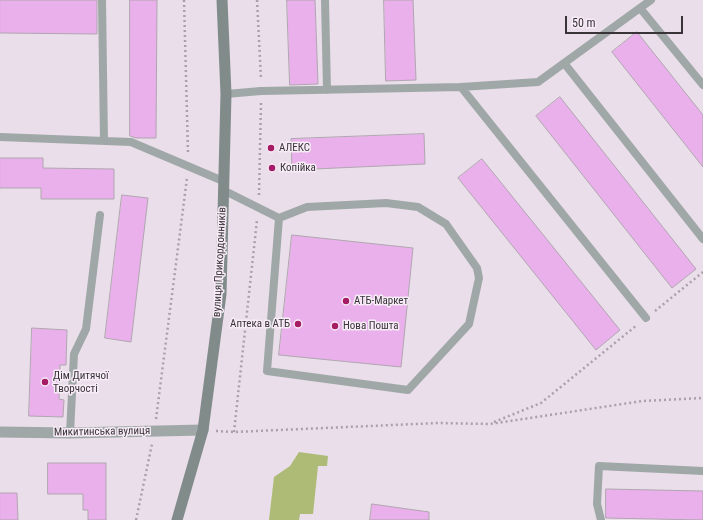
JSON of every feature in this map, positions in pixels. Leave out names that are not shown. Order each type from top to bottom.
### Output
[{"type":"main road","name":"вулиця Прикордонників","points":[[177,520],[204,430],[221,294],[226,94],[222,0]]},
{"type":"street","name":"Микитинська вулиця","points":[[0,432],[70,433],[204,430]]},
{"type":"lane","points":[[102,0],[104,141]]},
{"type":"lane","points":[[325,0],[327,90]]},
{"type":"lane","points":[[226,94],[461,87],[538,82],[651,0]]},
{"type":"lane","points":[[640,8],[703,85]]},
{"type":"lane","points":[[564,63],[703,239]]},
{"type":"lane","points":[[461,87],[646,318]]},
{"type":"lane","points":[[0,137],[131,142],[188,166],[279,218]]},
{"type":"lane","points":[[386,203],[418,207],[446,224],[477,268],[479,278],[469,324],[408,390],[267,371],[279,218],[308,207],[386,203]]},
{"type":"lane","points":[[70,433],[74,354],[86,329],[100,215]]},
{"type":"lane","points":[[601,520],[597,504],[599,466],[703,471]]},
{"type":"path","points":[[136,520],[155,432],[188,166],[184,0]]},
{"type":"path","points":[[490,424],[541,403],[703,272]]},
{"type":"path","points":[[204,430],[234,432],[438,423],[490,424],[642,401],[703,398]]},
{"type":"green space","points":[[299,452],[328,456],[327,466],[318,466],[313,514],[300,514],[299,520],[269,520],[274,477],[290,466]]},
{"type":"building","points":[[0,0],[97,0],[97,34],[0,33]]},
{"type":"building","points":[[130,0],[157,0],[156,138],[136,138],[130,136]]},
{"type":"building","points":[[287,0],[315,0],[318,84],[290,85]]},
{"type":"building","points":[[384,0],[413,0],[416,80],[386,81]]},
{"type":"building","points":[[637,32],[703,115],[703,167],[612,52]]},
{"type":"building","points":[[560,97],[696,269],[672,288],[536,116]]},
{"type":"building","points":[[424,134],[425,164],[292,170],[291,139]]},
{"type":"building","points":[[0,158],[43,158],[43,168],[114,169],[114,199],[41,199],[41,188],[0,188]]},
{"type":"building","points":[[482,159],[620,330],[596,350],[458,178]]},
{"type":"building","points":[[122,195],[148,198],[131,342],[105,338]]},
{"type":"building","name":"АТБ-Маркет","points":[[292,235],[413,248],[401,367],[279,355]]},
{"type":"building","name":"Дім Дитячої Творчості","points":[[32,328],[67,330],[66,365],[60,365],[59,399],[64,400],[63,417],[29,416]]},
{"type":"building","points":[[48,463],[106,463],[106,520],[88,520],[88,510],[83,510],[83,494],[48,494]]},
{"type":"building","points":[[606,489],[703,491],[703,520],[606,518]]},
{"type":"building","points":[[0,493],[17,493],[18,520],[0,520]]},
{"type":"building","points":[[372,504],[429,512],[429,520],[370,520]]},
{"type":"place","name":"АЛЕКС","points":[[271,148]]},
{"type":"place","name":"Копійка","points":[[272,168]]},
{"type":"place","name":"АТБ-Маркет","points":[[346,301]]},
{"type":"place","name":"Аптека в АТБ","points":[[298,324]]},
{"type":"place","name":"Нова Пошта","points":[[335,326]]},
{"type":"place","name":"Дім Дитячої Творчості","points":[[45,382]]}]
